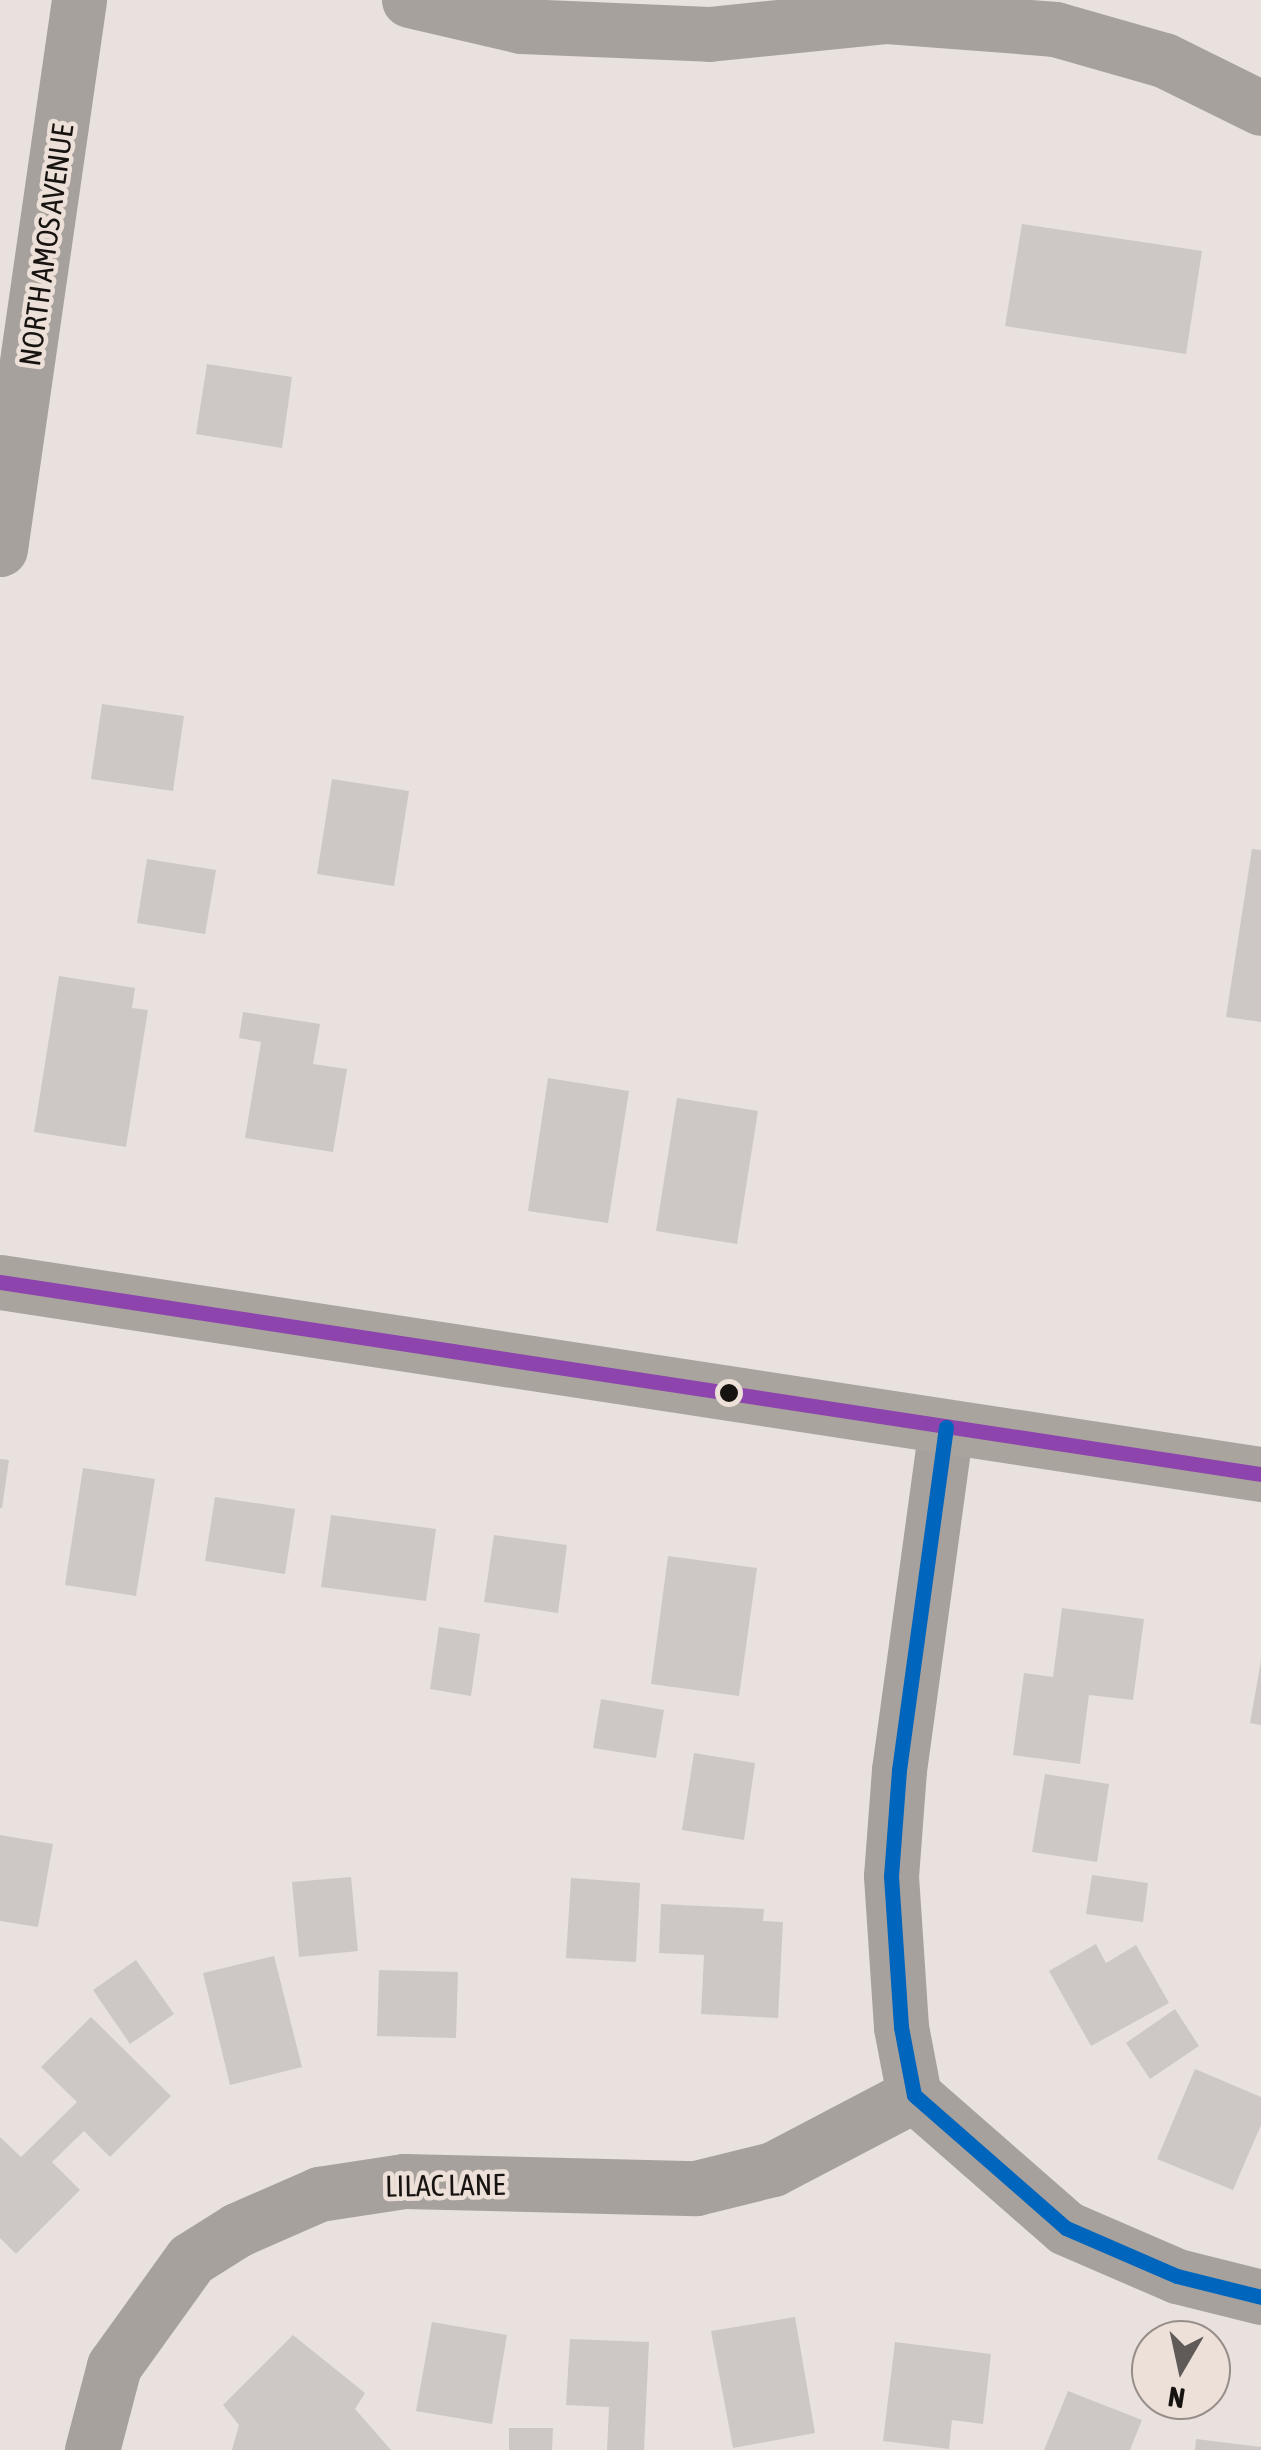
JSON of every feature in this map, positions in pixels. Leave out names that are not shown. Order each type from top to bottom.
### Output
[{"type":"main road","points":[[0,1282],[1261,1474]]},
{"type":"street","name":"NORTH AMOS AVENUE","points":[[0,548],[79,0]]},
{"type":"street","points":[[409,0],[521,26],[709,34],[887,16],[1055,29],[1164,60],[1261,108]]},
{"type":"street","points":[[946,1428],[898,1770],[892,1876],[901,2027],[914,2094],[1066,2228],[1178,2276],[1261,2297]]},
{"type":"street","name":"LILAC LANE","points":[[92,2450],[114,2366],[146,2313],[190,2259],[286,2208],[319,2194],[404,2181],[696,2188],[773,2169],[914,2094]]},
{"type":"building","points":[[1022,224],[1202,251],[1186,354],[1005,326]]},
{"type":"building","points":[[207,364],[292,377],[282,448],[196,434]]},
{"type":"building","points":[[102,704],[184,716],[173,791],[91,779]]},
{"type":"building","points":[[332,779],[409,791],[394,886],[317,874]]},
{"type":"building","points":[[1252,849],[1261,850],[1261,1022],[1226,1017]]},
{"type":"building","points":[[147,859],[216,870],[205,934],[137,923]]},
{"type":"building","points":[[59,976],[135,988],[132,1008],[148,1010],[126,1147],[34,1132]]},
{"type":"building","points":[[243,1012],[320,1024],[313,1064],[347,1069],[333,1152],[245,1138],[261,1042],[239,1038]]},
{"type":"building","points":[[548,1078],[629,1091],[608,1223],[528,1211]]},
{"type":"building","points":[[677,1098],[758,1111],[737,1244],[656,1231]]},
{"type":"building","points":[[0,1459],[9,1460],[2,1508],[0,1508]]},
{"type":"building","points":[[83,1468],[155,1479],[136,1596],[65,1585]]},
{"type":"building","points":[[215,1497],[295,1509],[285,1574],[205,1561]]},
{"type":"building","points":[[331,1515],[436,1529],[426,1601],[321,1587]]},
{"type":"building","points":[[494,1535],[567,1545],[558,1613],[484,1602]]},
{"type":"building","points":[[668,1556],[757,1568],[739,1696],[651,1684]]},
{"type":"building","points":[[1062,1608],[1144,1619],[1133,1700],[1089,1695],[1080,1764],[1013,1755],[1024,1673],[1053,1677]]},
{"type":"building","points":[[439,1627],[480,1634],[471,1696],[430,1689]]},
{"type":"building","points":[[1261,1661],[1261,1725],[1250,1723]]},
{"type":"building","points":[[601,1699],[664,1710],[656,1758],[593,1748]]},
{"type":"building","points":[[694,1753],[755,1763],[744,1840],[682,1830]]},
{"type":"building","points":[[1045,1774],[1109,1784],[1097,1862],[1032,1852]]},
{"type":"building","points":[[0,1835],[53,1844],[38,1927],[0,1921]]},
{"type":"building","points":[[1092,1875],[1148,1883],[1143,1922],[1086,1914]]},
{"type":"building","points":[[351,1877],[358,1951],[299,1957],[292,1882]]},
{"type":"building","points":[[571,1878],[640,1883],[636,1962],[566,1958]]},
{"type":"building","points":[[661,1904],[764,1909],[763,1921],[783,1922],[778,2018],[701,2014],[704,1955],[659,1953]]},
{"type":"building","points":[[1096,1944],[1106,1963],[1136,1945],[1169,2003],[1091,2046],[1049,1971]]},
{"type":"building","points":[[274,1956],[302,2067],[230,2085],[203,1973]]},
{"type":"building","points":[[136,1960],[174,2014],[130,2044],[93,1990]]},
{"type":"building","points":[[379,1970],[458,1972],[456,2038],[377,2036]]},
{"type":"building","points":[[1175,2009],[1199,2046],[1150,2079],[1126,2043]]},
{"type":"building","points":[[91,2017],[171,2096],[110,2157],[84,2131],[52,2162],[80,2190],[16,2254],[0,2238],[0,2137],[21,2157],[77,2102],[41,2067]]},
{"type":"building","points":[[1195,2069],[1261,2097],[1261,2125],[1233,2190],[1157,2159]]},
{"type":"building","points":[[795,2317],[815,2433],[733,2448],[711,2331]]},
{"type":"building","points":[[432,2322],[507,2335],[492,2424],[416,2411]]},
{"type":"building","points":[[293,2335],[365,2393],[355,2409],[391,2450],[232,2450],[239,2425],[223,2405]]},
{"type":"building","points":[[570,2339],[649,2342],[644,2450],[607,2450],[609,2407],[566,2405]]},
{"type":"building","points":[[895,2342],[991,2354],[983,2424],[952,2420],[949,2449],[883,2441]]},
{"type":"building","points":[[1068,2391],[1131,2416],[1131,2420],[1142,2420],[1130,2450],[1044,2450]]},
{"type":"building","points":[[509,2428],[553,2428],[552,2450],[509,2450]]},
{"type":"building","points":[[1196,2439],[1261,2447],[1261,2450],[1195,2450]]},
{"type":"transit line","points":[[0,1282],[1261,1474]]},
{"type":"transit line","points":[[946,1427],[899,1770],[891,1876],[901,2027],[914,2095],[1066,2228],[1177,2276],[1261,2297]]}]
